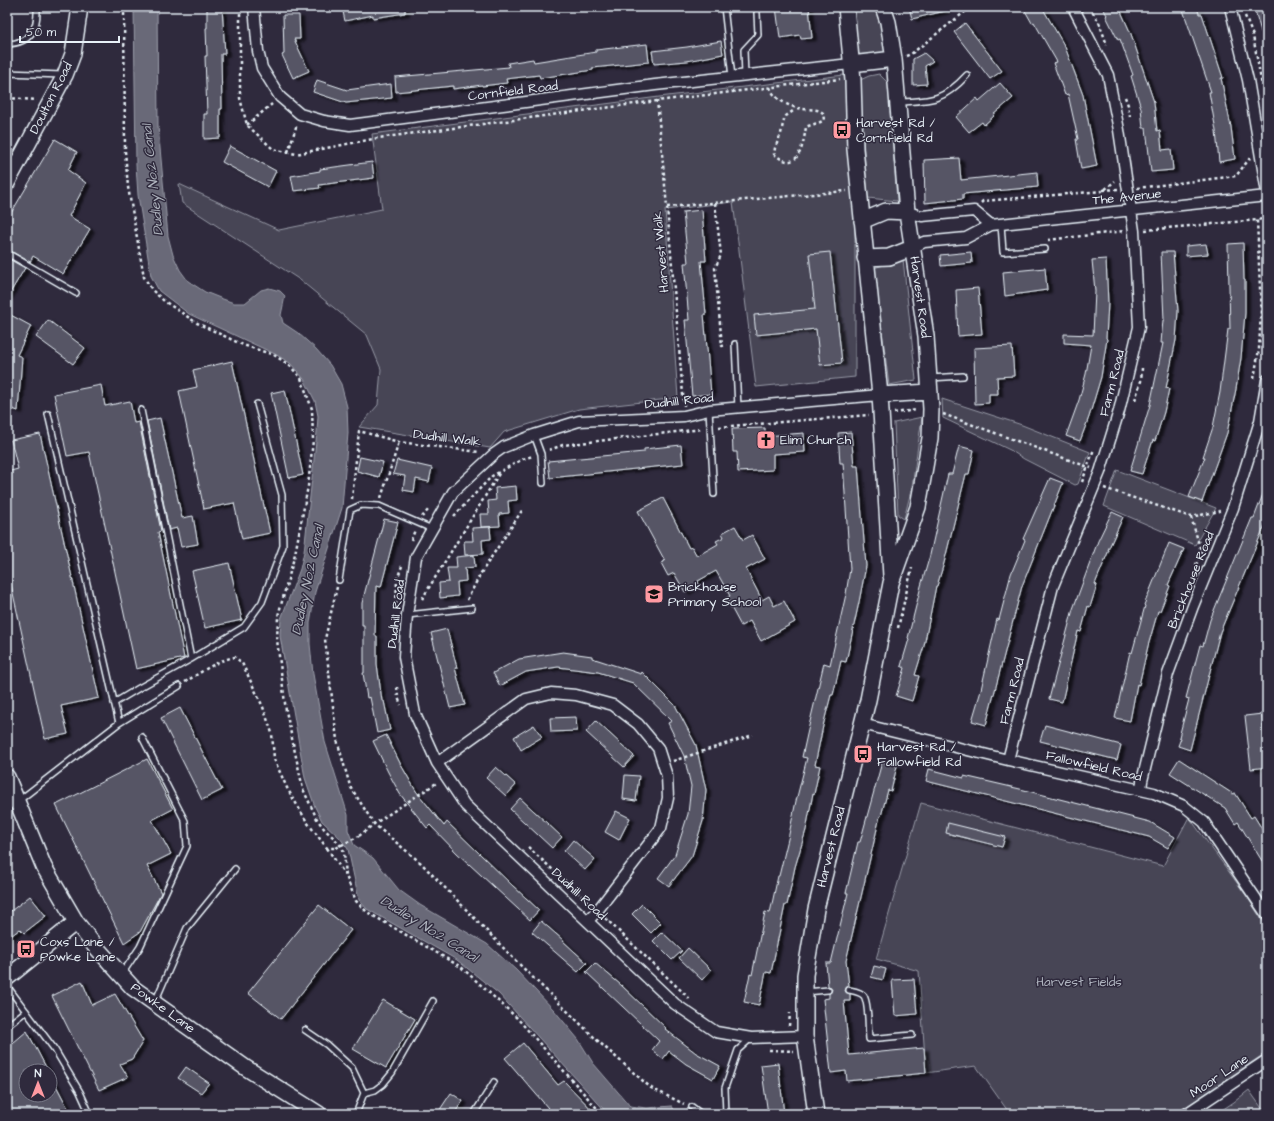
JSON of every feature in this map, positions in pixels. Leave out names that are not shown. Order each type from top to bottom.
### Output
[{"type":"street","name":"Doulton Road","points":[[7,183],[65,75],[73,54],[80,7]]},
{"type":"street","name":"Cornfield Road","points":[[254,7],[258,51],[262,68],[280,97],[300,114],[324,121],[350,125],[745,75],[851,64]]},
{"type":"street","name":"Harvest Road","points":[[846,7],[853,80],[854,149],[882,414],[891,583]]},
{"type":"street","name":"Harvest Road","points":[[816,1114],[805,1032],[805,975],[816,909],[862,724],[891,583],[918,507],[930,438],[931,409],[926,336],[907,212],[894,59],[888,22],[883,7]]},
{"type":"street","name":"Farm Road","points":[[1008,760],[1053,586],[1100,472],[1119,411],[1139,326],[1134,231],[1119,130],[1108,75],[1073,7]]},
{"type":"street","points":[[1230,7],[1248,80],[1267,194]]},
{"type":"street","points":[[851,64],[894,59]]},
{"type":"street","name":"The Avenue","points":[[912,248],[924,242],[966,238],[996,224],[1267,194]]},
{"type":"street","points":[[862,221],[886,211],[907,212],[922,216],[974,211],[996,224]]},
{"type":"street","points":[[865,258],[889,257],[912,248]]},
{"type":"street","name":"Brickhouse Road","points":[[1141,790],[1168,674],[1193,606],[1233,508],[1260,421],[1267,380]]},
{"type":"street","points":[[880,395],[930,385]]},
{"type":"street","name":"Dudhill Road","points":[[805,1032],[751,1038],[716,1032],[675,1004],[465,805],[437,763],[415,714],[404,658],[412,615],[416,557],[453,492],[494,454],[504,447],[534,435],[579,421],[684,416],[709,410],[880,395]]},
{"type":"street","points":[[437,763],[526,700],[552,693],[576,695],[613,704],[638,724],[658,748],[667,776],[668,798],[662,828],[598,911],[588,920]]},
{"type":"street","name":"Fallowfield Road","points":[[862,724],[1008,760],[1154,793],[1184,806],[1204,822],[1267,915]]},
{"type":"street","name":"Powke Lane","points":[[7,777],[12,804],[44,867],[76,922],[95,946],[133,988],[246,1068],[319,1114]]},
{"type":"street","points":[[7,978],[76,922]]},
{"type":"street","name":"Moor Lane","points":[[1186,1114],[1267,1060]]},
{"type":"lane","points":[[7,44],[19,43],[30,36],[35,28],[37,7]]},
{"type":"lane","points":[[724,7],[732,77]]},
{"type":"lane","points":[[745,75],[744,50],[758,35],[757,13]]},
{"type":"lane","points":[[7,73],[65,75]]},
{"type":"lane","points":[[898,102],[931,100],[945,94],[957,86],[967,75]]},
{"type":"lane","points":[[996,224],[1003,252],[1045,249]]},
{"type":"lane","points":[[7,252],[76,293]]},
{"type":"lane","points":[[735,344],[738,408]]},
{"type":"lane","points":[[930,385],[962,376]]},
{"type":"lane","points":[[114,703],[244,627],[262,602],[283,546],[282,495],[257,404]]},
{"type":"lane","points":[[141,410],[191,659]]},
{"type":"lane","points":[[709,410],[714,494]]},
{"type":"lane","points":[[48,414],[119,723]]},
{"type":"lane","points":[[534,435],[541,454],[543,483]]},
{"type":"lane","points":[[339,580],[350,510],[361,505],[379,506],[432,529]]},
{"type":"lane","points":[[412,615],[472,608]]},
{"type":"lane","points":[[12,804],[119,723],[179,686]]},
{"type":"lane","points":[[121,975],[140,947],[188,846],[185,821],[142,737]]},
{"type":"lane","points":[[154,1003],[188,928],[235,869]]},
{"type":"lane","points":[[7,986],[56,1050],[80,1092],[90,1114]]},
{"type":"lane","points":[[805,992],[828,990]]},
{"type":"lane","points":[[849,990],[864,995],[869,1038],[912,1035]]},
{"type":"lane","points":[[364,1093],[375,1090],[383,1084],[392,1073],[433,1001]]},
{"type":"lane","points":[[7,1026],[26,1011]]},
{"type":"lane","points":[[305,1030],[327,1045],[352,1068],[364,1093],[356,1114]]},
{"type":"lane","points":[[726,1114],[725,1088],[738,1050],[751,1038]]},
{"type":"lane","points":[[474,1114],[494,1082]]},
{"type":"lane","points":[[692,1107],[701,1114]]},
{"type":"path","points":[[124,7],[125,150],[128,187],[144,277],[152,290],[164,302],[197,324],[243,345],[274,355],[288,365],[301,378],[312,409],[313,440],[308,486],[295,554],[278,616],[277,640],[280,677],[303,789],[316,819],[342,846],[346,876]]},
{"type":"path","points":[[894,59],[911,54],[971,7]]},
{"type":"path","points":[[1244,14],[1253,36],[1267,113]]},
{"type":"path","name":"Harvest Walk","points":[[655,86],[667,207],[684,416]]},
{"type":"path","points":[[770,87],[775,96],[783,102],[794,107],[819,110],[823,113],[824,120],[818,124],[806,127],[803,146],[797,157],[791,161],[785,161],[774,154],[783,123],[786,116],[794,111],[794,107]]},
{"type":"path","points":[[246,125],[280,97]]},
{"type":"path","points":[[7,98],[51,100]]},
{"type":"path","points":[[288,152],[300,114]]},
{"type":"path","points":[[1138,187],[1236,176],[1251,156]]},
{"type":"path","points":[[974,211],[982,201],[1103,190],[1115,182],[1114,175]]},
{"type":"path","points":[[667,207],[849,190]]},
{"type":"path","points":[[715,203],[721,255],[715,268],[722,346],[735,344]]},
{"type":"path","points":[[1046,240],[1123,231],[1267,218]]},
{"type":"path","points":[[1254,381],[1259,349],[1261,311],[1257,220]]},
{"type":"path","points":[[1123,231],[1123,238]]},
{"type":"path","points":[[453,516],[492,476],[523,460],[563,444],[710,428],[931,409],[1100,472]]},
{"type":"path","name":"Dudhill Walk","points":[[350,510],[359,431],[399,442],[494,454]]},
{"type":"path","name":"Dudhill Walk","points":[[379,506],[399,442]]},
{"type":"path","points":[[1080,489],[1095,444]]},
{"type":"path","points":[[412,615],[500,472]]},
{"type":"path","points":[[1095,483],[1106,489],[1191,517],[1233,508]]},
{"type":"path","points":[[1216,518],[1221,505]]},
{"type":"path","points":[[462,610],[481,573],[523,509]]},
{"type":"path","points":[[1191,517],[1207,572]]},
{"type":"path","points":[[1194,572],[1210,531]]},
{"type":"path","points":[[339,580],[325,639],[338,740],[350,786],[374,824],[421,863],[516,961],[611,1053],[651,1088],[692,1107]]},
{"type":"path","points":[[179,686],[226,658],[235,657],[242,662],[263,707],[272,733],[274,759],[287,788],[307,822],[346,876],[356,901],[367,912],[461,967],[517,1018],[602,1114]]},
{"type":"path","points":[[663,764],[753,735]]},
{"type":"path","points":[[327,848],[336,848],[359,836],[445,775]]},
{"type":"path","points":[[523,842],[692,1001]]},
{"type":"path","points":[[788,1028],[805,1032]]},
{"type":"green space","points":[[850,7],[880,7],[889,56],[855,59]]},
{"type":"green space","points":[[879,74],[888,83],[897,201],[868,198],[858,81],[869,76]]},
{"type":"green space","points":[[844,75],[855,191],[855,377],[756,387],[733,202],[665,210],[678,398],[579,409],[504,432],[490,448],[359,427],[378,405],[381,369],[367,335],[300,280],[182,203],[179,184],[279,230],[382,209],[372,134]]},
{"type":"green space","points":[[903,259],[916,380],[889,385],[874,268]]},
{"type":"green space","points":[[942,399],[1022,425],[1090,452],[1078,484],[1075,485],[1024,459],[1010,450],[943,418]]},
{"type":"green space","points":[[922,417],[912,487],[904,519],[898,515],[894,423]]},
{"type":"green space","points":[[1117,470],[1216,508],[1195,545],[1104,506]]},
{"type":"green space","name":"Harvest Fields","points":[[921,803],[1163,866],[1189,817],[1248,898],[1267,928],[1267,1052],[1175,1114],[1010,1114],[976,1066],[926,1073],[919,971],[876,959]]},
{"type":"green space","points":[[1249,1090],[1266,1114],[1216,1114],[1234,1102]]},
{"type":"water","name":"Dudley No.2 Canal","points":[[134,7],[157,7],[158,126],[168,236],[173,255],[180,270],[188,281],[205,292],[234,303],[245,303],[261,290],[269,288],[280,291],[285,296],[281,315],[283,323],[298,333],[316,349],[330,365],[341,384],[347,407],[348,433],[342,508],[315,592],[310,623],[310,644],[313,674],[325,742],[348,815],[348,830],[354,845],[373,858],[399,890],[420,905],[487,944],[516,970],[554,1010],[578,1039],[593,1063],[630,1106],[647,1108],[672,1106],[676,1114],[608,1114],[499,994],[457,960],[367,909],[359,900],[348,849],[340,838],[322,821],[315,807],[305,778],[280,636],[281,619],[300,569],[304,552],[317,432],[318,416],[315,401],[304,379],[290,363],[275,354],[189,314],[159,291],[151,276],[138,195],[136,165]]},
{"type":"building","points":[[207,7],[222,7],[225,54],[221,54],[222,109],[220,109],[220,138],[204,139],[204,114],[207,114],[205,56],[207,56]]},
{"type":"building","points":[[342,7],[405,7],[405,13],[373,18],[373,15],[345,21]]},
{"type":"building","points":[[776,7],[809,7],[812,38],[801,39],[800,35],[780,38]]},
{"type":"building","points":[[909,7],[945,7],[945,11],[912,19]]},
{"type":"building","points":[[1023,7],[1042,7],[1065,47],[1083,95],[1097,166],[1081,169],[1076,139],[1078,139],[1068,94],[1065,95],[1053,63],[1057,62],[1034,22],[1032,23]]},
{"type":"building","points":[[1102,7],[1119,7],[1131,34],[1154,102],[1157,131],[1160,130],[1162,150],[1171,149],[1173,170],[1151,172],[1146,128],[1143,128],[1141,108],[1131,76],[1133,75],[1120,39],[1118,40]]},
{"type":"building","points":[[1182,7],[1197,7],[1199,14],[1202,14],[1223,78],[1221,78],[1231,127],[1235,159],[1219,162],[1216,131],[1209,92],[1211,92]]},
{"type":"building","points":[[1254,7],[1267,7],[1267,42],[1264,42]]},
{"type":"building","points":[[283,15],[299,15],[300,39],[294,39],[309,71],[293,78],[282,55],[284,54]]},
{"type":"building","points":[[965,23],[1002,71],[990,79],[954,32]]},
{"type":"building","points":[[721,41],[723,54],[687,61],[654,64],[652,51]]},
{"type":"building","points":[[647,44],[649,62],[593,68],[593,70],[540,78],[539,75],[506,79],[507,83],[482,86],[453,89],[453,86],[396,92],[395,77],[509,67],[508,63],[533,59],[534,62],[596,52],[596,50]]},
{"type":"building","points":[[924,53],[933,61],[925,66],[927,84],[913,85],[913,59]]},
{"type":"building","points":[[317,80],[347,90],[391,84],[392,98],[346,103],[313,92]]},
{"type":"building","points":[[1000,83],[1013,98],[984,125],[982,122],[969,132],[956,117],[977,98],[979,101]]},
{"type":"building","points":[[55,139],[77,152],[68,170],[86,183],[69,216],[90,229],[63,274],[33,256],[30,262],[7,249],[7,220]]},
{"type":"building","points":[[230,146],[276,171],[268,187],[222,162]]},
{"type":"building","points":[[959,158],[961,180],[1037,172],[1038,187],[963,194],[963,199],[925,203],[924,160]]},
{"type":"building","points":[[372,162],[374,178],[319,185],[320,188],[294,191],[291,176],[320,171],[320,169]]},
{"type":"building","points":[[702,210],[706,261],[701,261],[711,394],[692,396],[685,320],[689,320],[684,263],[688,263],[683,212]]},
{"type":"building","points":[[1243,243],[1245,313],[1241,358],[1227,433],[1202,502],[1189,497],[1205,457],[1203,457],[1213,427],[1220,392],[1228,329],[1230,329],[1228,244]]},
{"type":"building","points":[[1206,244],[1208,254],[1186,256],[1186,246]]},
{"type":"building","points":[[830,252],[842,363],[820,365],[816,329],[756,335],[754,315],[815,309],[809,254]]},
{"type":"building","points":[[971,252],[972,263],[941,266],[940,255]]},
{"type":"building","points":[[1161,252],[1173,252],[1178,311],[1176,340],[1166,388],[1169,389],[1164,412],[1155,441],[1153,440],[1142,474],[1130,471],[1150,405],[1163,343],[1161,343],[1164,320]]},
{"type":"building","points":[[7,258],[25,268],[7,298]]},
{"type":"building","points":[[1106,259],[1108,303],[1107,339],[1101,377],[1080,441],[1066,436],[1079,400],[1086,374],[1091,345],[1064,343],[1064,334],[1093,335],[1095,291],[1092,260]]},
{"type":"building","points":[[1045,268],[1047,290],[1005,296],[1003,272]]},
{"type":"building","points":[[978,288],[982,334],[958,336],[956,290]]},
{"type":"building","points":[[7,313],[31,326],[17,355],[22,357],[18,411],[7,407]]},
{"type":"building","points":[[48,320],[85,348],[73,364],[36,337]]},
{"type":"building","points":[[1012,346],[1014,376],[997,377],[998,394],[989,394],[989,403],[975,404],[974,348]]},
{"type":"building","points":[[232,361],[270,533],[242,539],[234,503],[204,509],[179,391],[197,387],[193,370]]},
{"type":"building","points":[[101,385],[105,406],[130,401],[134,423],[139,422],[161,531],[158,532],[184,658],[136,669],[89,452],[67,456],[54,394]]},
{"type":"building","points":[[285,390],[303,475],[289,478],[271,393]]},
{"type":"building","points":[[160,418],[182,518],[193,516],[198,544],[181,547],[177,528],[169,530],[147,421]]},
{"type":"building","points":[[765,428],[765,436],[804,433],[805,452],[773,454],[773,470],[738,472],[737,452],[733,452],[732,429]]},
{"type":"building","points":[[851,432],[854,466],[858,466],[866,566],[846,662],[841,661],[833,695],[831,695],[823,726],[815,765],[820,766],[806,830],[795,867],[787,905],[785,905],[771,973],[766,972],[759,1005],[744,1002],[750,974],[752,975],[765,912],[770,913],[788,839],[807,758],[802,757],[824,663],[830,665],[846,594],[850,569],[843,463],[840,463],[838,433]]},
{"type":"building","points":[[40,434],[99,698],[61,706],[68,734],[45,739],[7,566],[7,472],[18,469],[11,440]]},
{"type":"building","points":[[681,445],[683,464],[550,478],[548,461],[644,452],[644,449]]},
{"type":"building","points":[[959,446],[974,450],[969,474],[966,474],[944,563],[936,586],[924,646],[915,675],[919,676],[912,701],[896,696],[905,668],[901,666],[930,555],[948,474],[952,474]]},
{"type":"building","points":[[360,457],[383,462],[379,477],[357,471]]},
{"type":"building","points":[[397,460],[432,468],[429,482],[416,479],[414,492],[403,490],[405,476],[393,474]]},
{"type":"building","points":[[1050,478],[1063,483],[1022,586],[986,725],[972,721],[980,694],[997,619],[999,620],[1011,574],[1025,540],[1023,539]]},
{"type":"building","points":[[516,486],[517,500],[508,501],[509,513],[499,514],[500,526],[481,527],[480,514],[489,514],[488,501],[496,500],[495,488]]},
{"type":"building","points":[[1266,486],[1267,520],[1220,632],[1190,750],[1178,746],[1189,699],[1186,698],[1200,645],[1203,646],[1210,620],[1252,518],[1254,518]]},
{"type":"building","points":[[663,498],[689,548],[692,547],[697,556],[718,544],[716,541],[724,537],[722,533],[735,526],[743,540],[752,535],[765,559],[746,569],[762,600],[769,596],[774,606],[784,601],[795,622],[761,641],[750,621],[741,626],[726,598],[730,596],[716,571],[698,581],[699,584],[685,592],[674,573],[668,576],[661,563],[665,561],[638,511]]},
{"type":"building","points":[[1112,512],[1123,517],[1095,584],[1097,585],[1090,607],[1088,606],[1081,632],[1078,631],[1062,702],[1049,699],[1073,609],[1098,541]]},
{"type":"building","points":[[384,519],[398,522],[381,587],[376,586],[375,636],[377,636],[377,664],[382,701],[384,701],[390,730],[377,733],[370,697],[367,698],[363,673],[364,625],[362,625],[362,603]]},
{"type":"building","points":[[490,527],[491,539],[482,540],[483,554],[465,555],[464,541],[473,541],[472,528]]},
{"type":"building","points":[[1169,543],[1184,549],[1168,585],[1170,586],[1160,611],[1158,611],[1139,685],[1137,684],[1130,721],[1115,718],[1130,652],[1132,653],[1145,606],[1144,605]]},
{"type":"building","points":[[474,555],[475,567],[465,568],[466,581],[457,582],[458,596],[440,598],[439,583],[449,582],[447,568],[457,568],[456,557]]},
{"type":"building","points":[[229,563],[242,620],[205,628],[192,571]]},
{"type":"building","points":[[447,629],[457,668],[455,668],[465,705],[450,708],[431,633]]},
{"type":"building","points":[[563,652],[592,656],[592,658],[641,674],[642,672],[675,705],[696,745],[706,790],[703,821],[692,856],[669,886],[658,878],[675,855],[688,814],[691,786],[684,756],[668,723],[672,721],[633,683],[598,672],[558,667],[526,672],[500,686],[493,673],[519,659]]},
{"type":"building","points":[[180,708],[222,790],[202,800],[161,718]]},
{"type":"building","points":[[1262,714],[1267,767],[1251,769],[1245,716]]},
{"type":"building","points":[[576,717],[577,731],[551,732],[550,718]]},
{"type":"building","points":[[596,721],[634,756],[624,767],[586,732]]},
{"type":"building","points":[[534,725],[542,737],[521,750],[514,737]]},
{"type":"building","points":[[1045,725],[1121,745],[1117,760],[1040,741]]},
{"type":"building","points":[[386,735],[416,791],[444,826],[447,822],[539,910],[530,920],[457,853],[430,825],[427,828],[400,794],[373,741]]},
{"type":"building","points":[[147,759],[173,809],[152,820],[171,854],[147,866],[161,893],[140,932],[124,943],[56,805]]},
{"type":"building","points":[[1179,759],[1233,794],[1235,793],[1251,818],[1254,816],[1267,837],[1267,869],[1238,822],[1235,824],[1225,808],[1170,773]]},
{"type":"building","points":[[882,762],[897,766],[891,791],[888,790],[880,816],[846,961],[849,986],[845,991],[850,994],[850,1001],[844,1001],[849,1055],[924,1048],[926,1073],[847,1081],[846,1071],[831,1073],[823,999],[829,998],[829,994],[832,990],[831,987],[828,986],[826,963],[831,963],[848,893],[846,893],[858,842],[860,842]]},
{"type":"building","points":[[496,767],[516,785],[506,796],[486,778]]},
{"type":"building","points":[[929,769],[964,778],[964,776],[1020,789],[1150,822],[1175,837],[1168,848],[1149,837],[926,781]]},
{"type":"building","points":[[625,775],[639,776],[636,801],[623,799]]},
{"type":"building","points":[[520,798],[562,837],[552,848],[510,809]]},
{"type":"building","points":[[616,811],[630,818],[619,840],[605,832]]},
{"type":"building","points":[[948,823],[1005,837],[1002,847],[946,833]]},
{"type":"building","points":[[573,840],[595,859],[585,870],[564,851]]},
{"type":"building","points":[[30,896],[46,916],[24,933],[20,929],[7,939],[7,914]]},
{"type":"building","points":[[642,904],[661,923],[651,933],[632,914]]},
{"type":"building","points":[[319,905],[351,930],[281,1019],[248,993]]},
{"type":"building","points":[[541,921],[587,963],[578,972],[532,932]]},
{"type":"building","points":[[662,932],[682,951],[672,960],[653,941]]},
{"type":"building","points":[[688,948],[711,970],[702,980],[679,958]]},
{"type":"building","points":[[595,963],[621,985],[666,1028],[665,1029],[696,1053],[720,1066],[713,1079],[686,1064],[669,1051],[663,1059],[652,1050],[659,1041],[586,972]]},
{"type":"building","points":[[874,966],[886,969],[883,980],[871,977]]},
{"type":"building","points":[[914,979],[917,1014],[895,1016],[892,980]]},
{"type":"building","points":[[82,981],[92,1005],[115,994],[143,1041],[132,1059],[120,1064],[128,1077],[99,1090],[52,996]]},
{"type":"building","points":[[383,1000],[415,1019],[386,1068],[353,1049]]},
{"type":"building","points":[[27,1031],[44,1063],[18,1063],[18,1103],[58,1103],[58,1089],[71,1114],[7,1114],[7,1048]]},
{"type":"building","points":[[523,1043],[558,1085],[564,1081],[596,1114],[542,1114],[548,1108],[505,1058]]},
{"type":"building","points":[[778,1063],[784,1114],[768,1114],[761,1065]]},
{"type":"building","points":[[186,1067],[209,1083],[201,1093],[178,1078]]},
{"type":"building","points":[[451,1093],[463,1101],[454,1114],[437,1114]]},
{"type":"place","name":"Harvest Rd / Cornfield Rd","points":[[842,130]]},
{"type":"place","name":"Elim Church","points":[[766,440]]},
{"type":"place","name":"Brickhouse Primary School","points":[[654,594]]},
{"type":"place","name":"Harvest Rd / Fallowfield Rd","points":[[863,754]]},
{"type":"place","name":"Coxs Lane / Powke Lane","points":[[26,949]]}]
